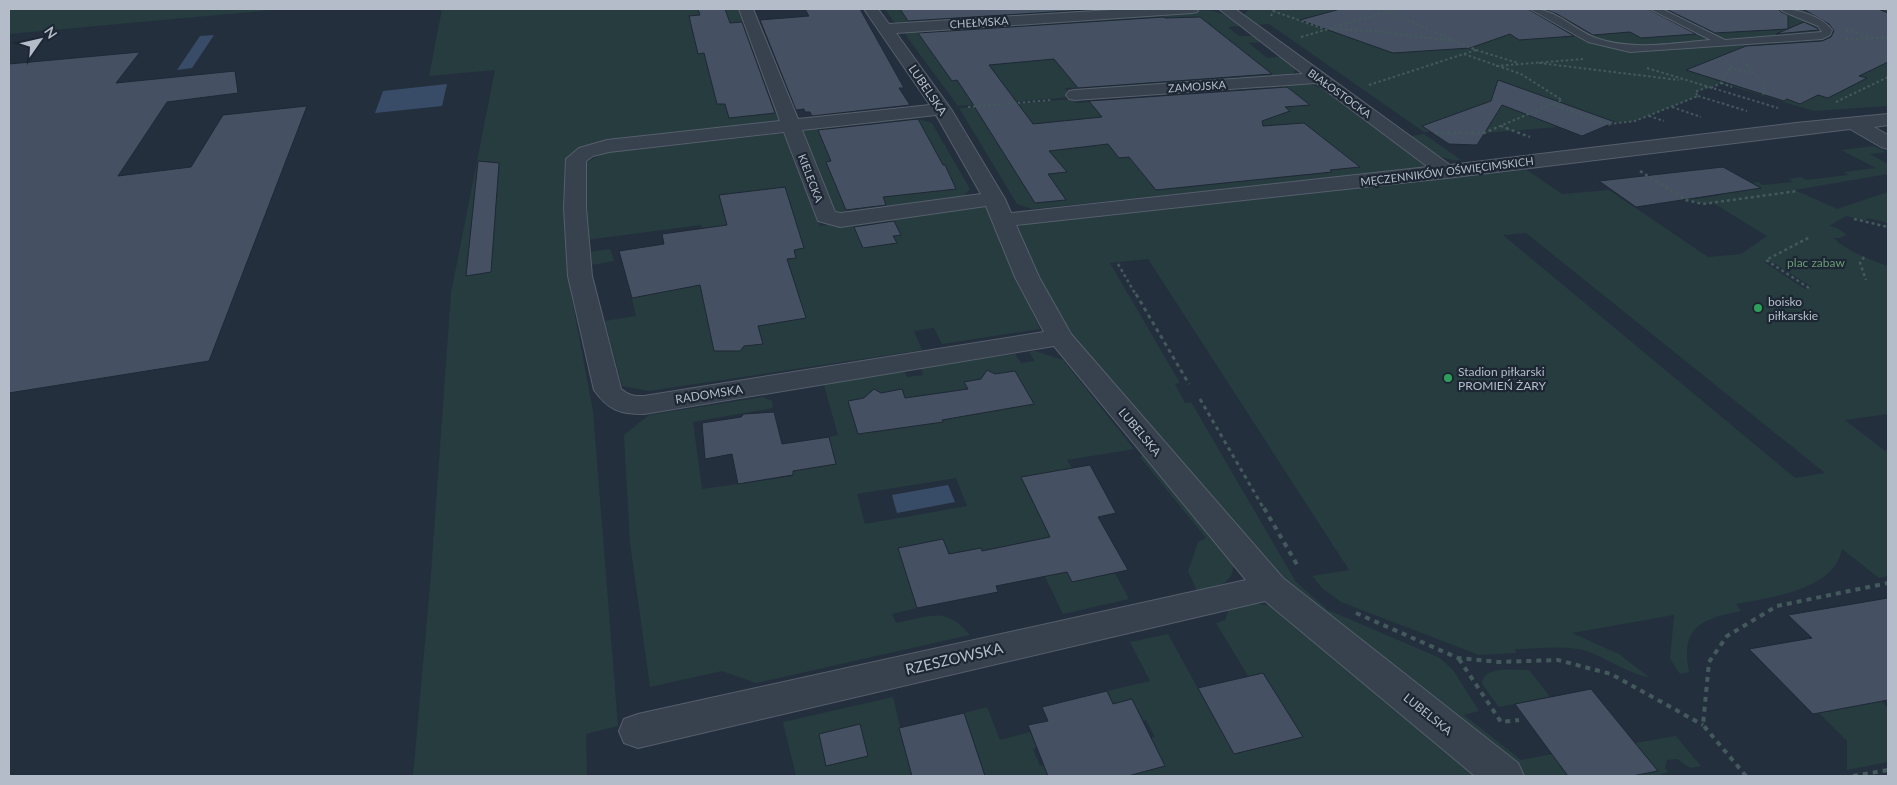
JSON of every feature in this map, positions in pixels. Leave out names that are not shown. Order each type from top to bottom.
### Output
[{"type":"street","name":"KIELECKA","points":[[746,9],[824,213],[830,219],[840,220],[999,210]]},
{"type":"street","name":"CHEŁMSKA","points":[[878,19],[1192,9]]},
{"type":"street","name":"BIAŁOSTOCKA","points":[[1233,10],[1318,78],[1448,172]]},
{"type":"street","name":"LUBELSKA","points":[[878,19],[953,108],[1027,277],[1060,337],[1287,580],[1504,776]]},
{"type":"street","name":"ZAMOJSKA","points":[[1075,95],[1318,78]]},
{"type":"street","points":[[791,126],[953,108]]},
{"type":"street","name":"MĘCZENNIKÓW OŚWIĘCIMSKICH","points":[[999,210],[1448,172],[1888,120]]},
{"type":"street","points":[[1853,123],[1888,143]]},
{"type":"street","name":"RADOMSKA","points":[[791,126],[607,146],[586,152],[576,159],[575,208],[580,276],[608,390],[613,398],[621,404],[644,405],[1060,337]]},
{"type":"street","name":"RZESZOWSKA","points":[[638,731],[1287,580]]},
{"type":"lane","points":[[1535,9],[1592,40],[1618,47],[1646,49],[1726,44],[1822,36],[1826,33],[1827,30],[1821,24],[1785,9]]},
{"type":"lane","points":[[1655,9],[1726,44]]},
{"type":"path","points":[[1304,36],[1396,9]]},
{"type":"path","points":[[1499,9],[1511,9]]},
{"type":"path","points":[[1273,11],[1326,30]]},
{"type":"path","points":[[1390,12],[1476,50],[1522,64]]},
{"type":"path","points":[[1330,29],[1375,31],[1458,42]]},
{"type":"path","points":[[1361,88],[1476,50]]},
{"type":"path","points":[[1432,132],[1484,133],[1562,100],[1521,74],[1464,54]]},
{"type":"path","points":[[1721,83],[1739,54],[1764,84],[1763,96]]},
{"type":"path","points":[[1536,62],[1657,76],[1695,83]]},
{"type":"path","points":[[1647,68],[1783,110]]},
{"type":"path","points":[[1729,68],[1753,73]]},
{"type":"path","points":[[1609,124],[1636,121],[1698,96],[1695,92],[1721,83],[1732,86]]},
{"type":"path","points":[[953,108],[1078,98],[1075,95]]},
{"type":"path","points":[[1552,104],[1617,127]]},
{"type":"path","points":[[1637,170],[1686,200],[1703,204],[1798,191]]},
{"type":"path","points":[[1854,219],[1888,228]]},
{"type":"path","points":[[1809,288],[1766,260],[1810,237]]},
{"type":"path","points":[[1864,257],[1860,263],[1866,280]]},
{"type":"path","points":[[1118,264],[1189,384]]},
{"type":"path","points":[[1200,400],[1287,580]]},
{"type":"path","points":[[1703,725],[1709,662],[1727,636],[1778,606],[1888,583]]},
{"type":"path","points":[[1354,612],[1458,658],[1498,662],[1558,660],[1611,674],[1703,725],[1746,776]]},
{"type":"path","points":[[1458,658],[1500,722],[1519,720]]},
{"type":"path","points":[[1853,776],[1888,770]]},
{"type":"green space","points":[[282,9],[9,34],[9,10]]},
{"type":"green space","points":[[442,9],[738,9],[781,125],[602,145],[568,163],[567,273],[593,411],[618,726],[586,734],[587,776],[413,776],[431,574],[451,293],[495,70],[429,76]]},
{"type":"green space","points":[[885,9],[1138,9],[900,24],[894,22]]},
{"type":"green space","points":[[1249,9],[1888,9],[1888,106],[1814,111],[1721,83],[1695,92],[1698,96],[1635,121],[1484,133],[1424,132],[1269,24],[1253,25],[1244,14]]},
{"type":"green space","points":[[1209,10],[1223,14],[1240,26],[1228,27],[1239,36],[1254,36],[1262,42],[1249,43],[1267,58],[1283,56],[1296,69],[1292,75],[1245,80],[1239,77],[1203,81],[1190,80],[1190,84],[1092,90],[1087,87],[1065,88],[1072,97],[958,106],[904,33],[908,30]]},
{"type":"green space","points":[[1308,83],[1324,89],[1427,164],[1424,169],[1032,209],[1017,204],[959,108],[1074,99],[1076,103],[1262,88],[1259,85]]},
{"type":"green space","points":[[913,115],[915,118],[932,123],[970,189],[963,197],[849,215],[833,212],[817,173],[820,172],[817,163],[813,163],[801,132],[806,129],[840,123],[841,127],[871,123],[870,120]]},
{"type":"green space","points":[[784,133],[820,226],[986,203],[1010,265],[1040,329],[942,344],[934,328],[914,331],[922,350],[649,391],[622,386],[605,321],[636,316],[632,298],[663,292],[704,239],[701,225],[586,240],[583,164],[604,153]]},
{"type":"green space","points":[[1424,134],[1461,160],[1447,159],[1440,156],[1411,136]]},
{"type":"green space","name":"plac zabaw","points":[[1874,146],[1886,152],[1870,154],[1888,164],[1888,174],[1795,190],[1837,209],[1888,192],[1888,223],[1867,218],[1865,221],[1846,216],[1829,226],[1837,228],[1847,235],[1834,238],[1839,243],[1859,255],[1888,266],[1888,414],[1845,420],[1885,451],[1888,450],[1888,576],[1879,578],[1842,549],[1837,563],[1827,574],[1814,583],[1782,595],[1736,604],[1741,611],[1715,617],[1697,627],[1691,635],[1688,644],[1689,672],[1680,674],[1670,659],[1674,615],[1572,633],[1619,654],[1650,678],[1634,673],[1589,652],[1571,648],[1515,649],[1516,653],[1479,655],[1341,602],[1322,588],[1312,576],[1349,570],[1148,259],[1110,263],[1180,383],[1175,384],[1185,403],[1191,402],[1296,582],[1328,610],[1440,658],[1453,670],[1479,711],[1464,715],[1521,760],[1552,754],[1568,776],[1525,776],[1279,581],[1079,346],[1055,311],[1038,279],[1018,227],[1030,222],[1527,170],[1562,194],[1609,190],[1708,257],[1741,254],[1767,236],[1713,203],[1695,202],[1686,199],[1647,176],[1695,199],[1722,195],[1717,191],[1740,192],[1734,188],[1760,188],[1752,183],[1758,182],[1763,185],[1793,182],[1789,179],[1801,177],[1806,180],[1848,175],[1844,172],[1876,168],[1841,150]],"holes":[[[1526,233],[1825,473],[1795,478],[1503,235]],[[1764,262],[1772,262],[1812,287],[1805,289]]]},
{"type":"green space","points":[[610,249],[614,261],[592,265],[589,252]]},
{"type":"green space","points":[[1035,351],[1063,360],[1134,449],[1067,460],[1072,468],[1021,478],[1072,582],[1115,573],[1129,599],[1063,614],[1028,542],[982,551],[981,548],[949,554],[943,539],[898,548],[917,608],[892,614],[896,623],[928,616],[945,616],[961,626],[970,635],[756,683],[722,671],[650,687],[630,543],[624,435],[649,415],[763,397],[772,401],[773,408],[693,422],[702,489],[793,476],[793,471],[836,464],[829,437],[838,435],[823,382],[904,370],[907,377],[923,375],[921,368],[1015,354],[1021,363],[1035,361],[1029,352]],"holes":[[[956,478],[967,506],[865,524],[857,494]]]},
{"type":"green space","points":[[1143,455],[1233,564],[1233,571],[1227,581],[1216,587],[1197,591],[1188,571],[1198,542],[1206,538],[1140,457]]},
{"type":"green space","points":[[1252,603],[1268,605],[1287,616],[1482,776],[1128,776],[1165,766],[1151,738],[1155,737],[1146,720],[1143,721],[1132,699],[1113,704],[1107,691],[1150,681],[1130,642],[1168,634],[1234,754],[1302,737],[1263,673],[1248,676],[1216,623],[1225,620],[1230,606]]},
{"type":"green space","points":[[1508,669],[1529,670],[1550,697],[1499,707],[1482,684],[1483,678],[1493,671]]},
{"type":"green space","points":[[893,697],[912,776],[796,776],[783,722]]},
{"type":"green space","points":[[1881,701],[1888,708],[1888,762],[1847,770],[1847,741],[1819,713]]},
{"type":"green space","points":[[987,707],[1000,740],[1030,732],[1037,747],[1033,749],[1040,766],[1044,765],[1048,776],[985,776],[964,713]]},
{"type":"green space","points":[[1676,736],[1701,766],[1690,768],[1677,759],[1667,760],[1665,768],[1669,772],[1656,776],[1632,776],[1658,771],[1635,743]]},
{"type":"water","points":[[214,35],[192,68],[177,70],[200,36]]},
{"type":"water","points":[[447,84],[442,106],[375,113],[383,91]]},
{"type":"water","points":[[948,485],[955,502],[897,513],[892,495]]},
{"type":"building","points":[[698,9],[725,9],[730,23],[742,22],[775,113],[729,118],[725,104],[717,104],[704,53],[698,54],[689,16],[700,15]]},
{"type":"building","points":[[805,9],[860,9],[904,88],[899,88],[910,105],[812,116],[810,112],[805,112],[804,109],[796,110],[760,20],[809,16]]},
{"type":"building","points":[[900,9],[1101,9],[908,21]]},
{"type":"building","points":[[1340,9],[1528,9],[1574,36],[1519,40],[1510,34],[1470,48],[1393,53],[1300,20]]},
{"type":"building","points":[[1544,9],[1648,9],[1696,34],[1641,38],[1630,32],[1593,35],[1557,14]]},
{"type":"building","points":[[1666,9],[1778,9],[1788,15],[1788,29],[1715,33]]},
{"type":"building","points":[[1803,9],[1878,9],[1888,13],[1888,62],[1859,76],[1867,78],[1828,98],[1818,95],[1800,104],[1787,99],[1784,101],[1686,70],[1746,46],[1822,41],[1831,37],[1834,31],[1829,24]]},
{"type":"building","points":[[1164,17],[1200,17],[1272,74],[1078,88],[1054,59],[989,65],[1033,124],[1102,117],[1089,101],[1287,87],[1310,105],[1285,107],[1290,111],[1262,121],[1263,126],[1304,123],[1360,167],[1330,170],[1332,172],[1156,190],[1129,157],[1119,158],[1108,144],[1049,151],[1067,172],[1048,174],[1066,200],[1035,203],[957,80],[952,81],[918,33]]},
{"type":"building","points":[[1804,22],[1819,30],[1776,34]]},
{"type":"building","points":[[140,52],[116,83],[235,71],[238,93],[167,102],[118,176],[191,167],[223,115],[307,106],[209,361],[9,393],[9,64]]},
{"type":"building","points":[[1498,80],[1615,122],[1582,136],[1502,105],[1477,145],[1449,144],[1422,126],[1491,101]]},
{"type":"building","points":[[918,119],[943,165],[945,165],[956,189],[883,197],[886,205],[846,210],[826,162],[831,161],[818,130]]},
{"type":"building","points":[[478,161],[499,163],[491,272],[466,276]]},
{"type":"building","points":[[1723,167],[1761,188],[1636,207],[1599,181]]},
{"type":"building","points":[[785,187],[804,248],[794,250],[796,258],[787,259],[806,318],[758,326],[763,344],[744,346],[740,351],[714,351],[700,285],[632,298],[619,251],[664,244],[662,234],[727,225],[719,195]]},
{"type":"building","points":[[894,221],[901,235],[893,236],[897,243],[863,248],[854,227]]},
{"type":"building","points":[[987,370],[995,374],[1015,371],[1034,404],[942,420],[943,422],[858,434],[848,401],[864,398],[874,389],[881,393],[902,389],[905,398],[968,389],[964,382],[981,379]]},
{"type":"building","points":[[774,412],[782,444],[829,437],[836,464],[793,471],[793,475],[738,484],[732,454],[705,459],[702,423],[741,417],[744,414]]},
{"type":"building","points":[[1090,465],[1116,513],[1098,517],[1128,570],[1072,582],[1067,572],[996,586],[998,592],[917,608],[898,548],[943,539],[949,554],[981,548],[982,551],[1050,537],[1021,477]]},
{"type":"building","points":[[1888,598],[1888,700],[1813,714],[1749,649],[1812,638],[1788,615]]},
{"type":"building","points":[[1263,673],[1303,737],[1234,754],[1198,688]]},
{"type":"building","points":[[1591,689],[1658,771],[1632,776],[1568,776],[1515,704]]},
{"type":"building","points":[[1107,691],[1113,704],[1132,699],[1165,766],[1128,776],[1048,776],[1028,725],[1048,721],[1042,707]]},
{"type":"building","points":[[964,713],[985,776],[912,776],[899,728]]},
{"type":"building","points":[[860,724],[868,756],[826,766],[819,734]]},
{"type":"place","name":"boisko piłkarskie","points":[[1758,308]]},
{"type":"place","name":"Stadion piłkarski PROMIEŃ ŻARY","points":[[1448,378]]}]
